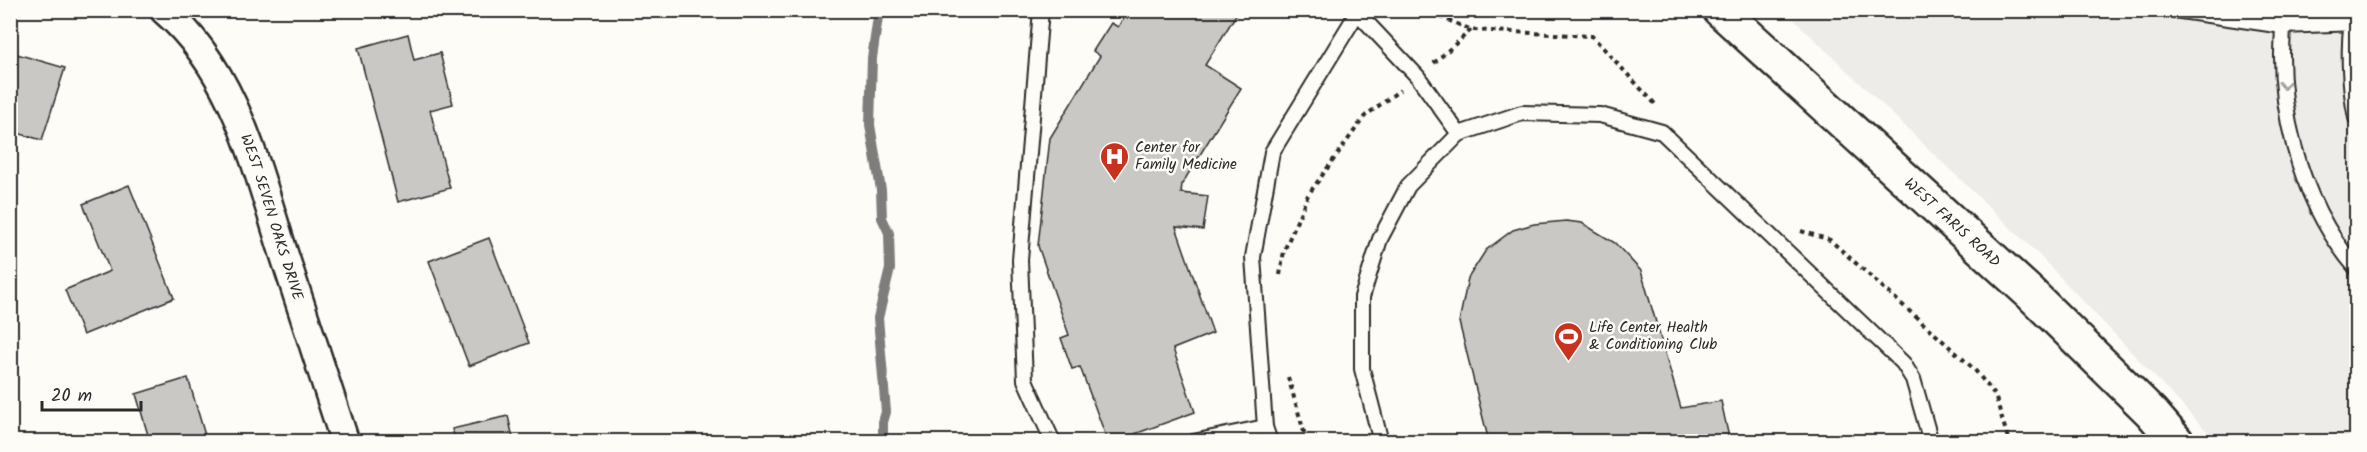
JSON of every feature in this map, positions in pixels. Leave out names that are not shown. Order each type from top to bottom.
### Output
[{"type":"main road","name":"WEST FARIS ROAD","points":[[1720,10],[2030,293],[2151,412],[2177,441]]},
{"type":"street","name":"WEST SEVEN OAKS DRIVE","points":[[164,10],[177,21],[206,57],[229,94],[249,144],[345,441]]},
{"type":"lane","points":[[1041,10],[1020,260],[1025,380],[1053,441]]},
{"type":"lane","points":[[2174,10],[2212,18],[2283,26],[2354,20],[2352,97],[2356,118]]},
{"type":"lane","points":[[2285,10],[2283,26],[2284,102],[2299,160],[2318,208],[2345,255],[2356,268]]},
{"type":"lane","points":[[1270,441],[1265,427],[1253,257],[1272,152],[1359,11],[1418,77],[1459,134]]},
{"type":"lane","points":[[1381,441],[1362,369],[1362,297],[1380,239],[1408,186],[1459,134],[1522,113],[1599,115],[1662,132],[1904,363],[1912,379],[1931,441]]},
{"type":"lane","points":[[1193,441],[1265,427]]},
{"type":"path","points":[[1278,286],[1284,251],[1308,195],[1365,116],[1418,77],[1472,30],[1423,10]]},
{"type":"path","points":[[1286,368],[1290,391],[1307,441]]},
{"type":"shaded area","points":[[1785,11],[2356,11],[2356,441],[2216,441],[2040,256]]},
{"type":"building","points":[[1129,10],[1239,10],[1205,65],[1241,88],[1182,184],[1181,193],[1208,196],[1203,230],[1176,227],[1213,333],[1173,349],[1195,412],[1108,442],[1080,367],[1072,369],[1061,338],[1069,335],[1038,246],[1050,138],[1100,56],[1093,51],[1111,23],[1118,27]]},
{"type":"building","points":[[408,34],[414,60],[440,53],[453,104],[430,110],[450,188],[398,202],[358,48]]},
{"type":"building","points":[[10,52],[65,68],[42,140],[10,131]]},
{"type":"building","points":[[129,185],[174,298],[83,335],[65,290],[110,271],[83,204]]},
{"type":"building","name":"Life Center Health & Conditioning Club","points":[[1566,221],[1582,223],[1615,243],[1641,271],[1681,408],[1721,401],[1730,442],[1489,442],[1459,322],[1468,278],[1486,250],[1513,230],[1534,224]]},
{"type":"building","points":[[489,238],[529,343],[469,366],[429,261]]},
{"type":"building","points":[[188,378],[207,442],[150,442],[136,394]]},
{"type":"building","points":[[508,416],[514,442],[456,442],[452,429]]},
{"type":"waterway","points":[[879,10],[872,58],[870,125],[881,190],[882,218],[889,233],[890,269],[878,318],[886,412],[883,422],[883,442]]},
{"type":"place","name":"Center for Family Medicine","points":[[1114,182]]},
{"type":"place","name":"Life Center Health & Conditioning Club","points":[[1568,362]]}]
